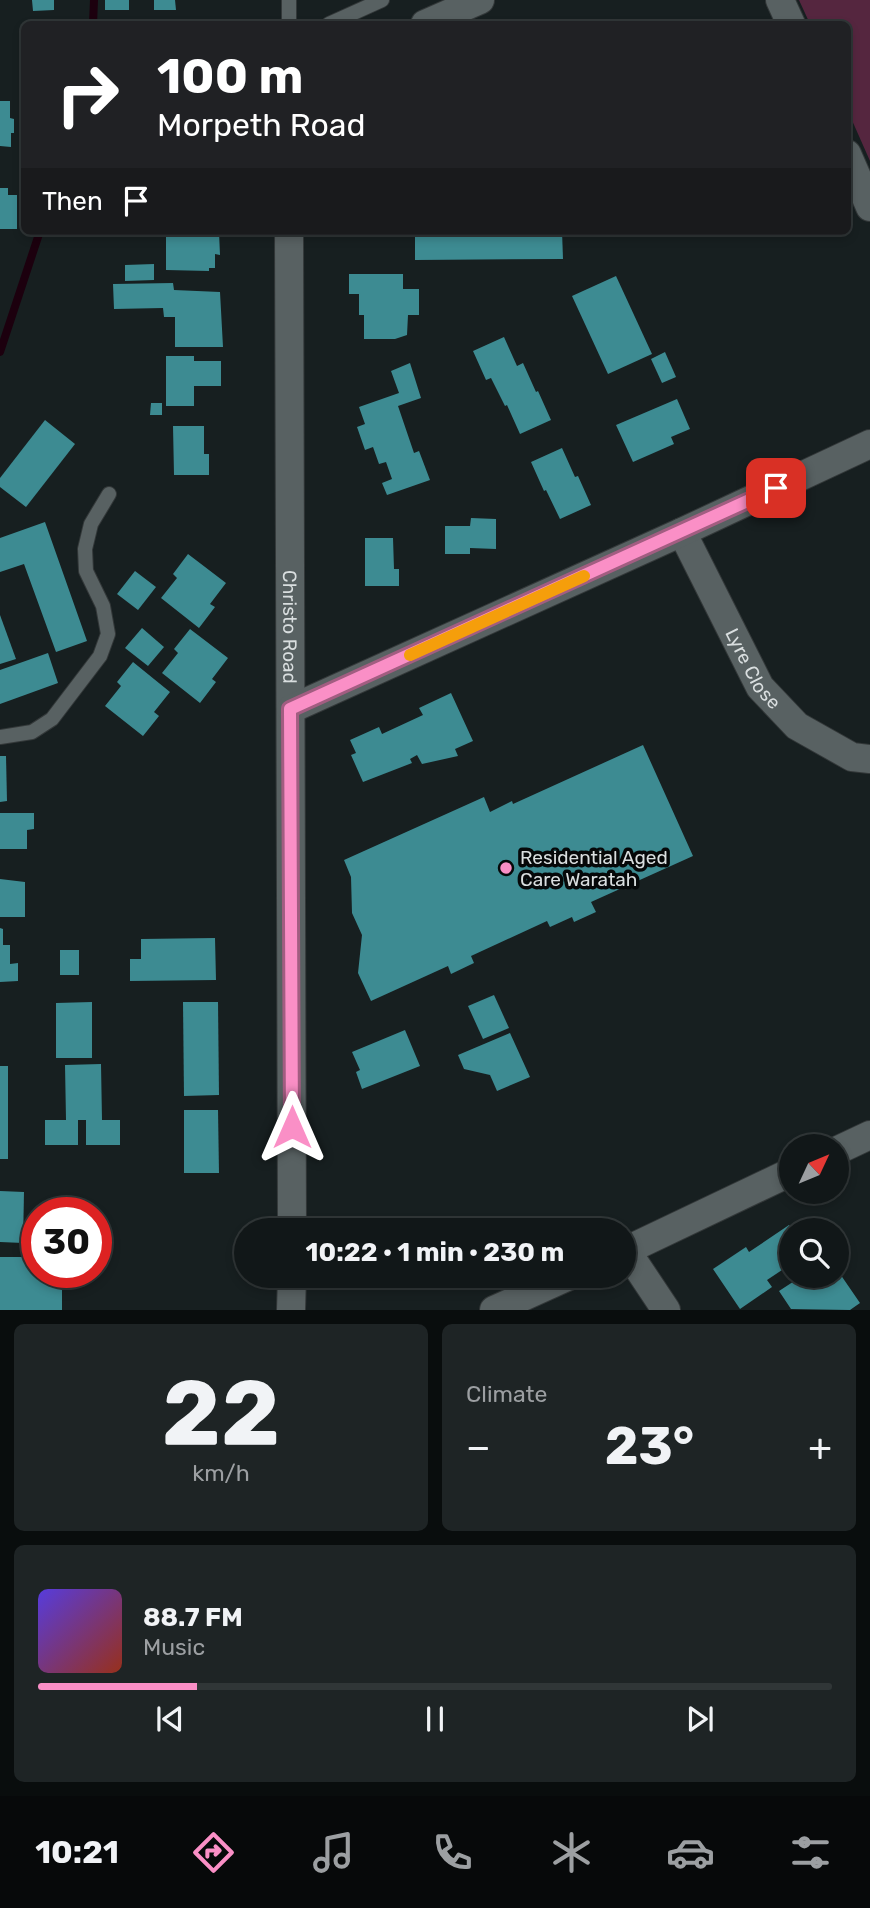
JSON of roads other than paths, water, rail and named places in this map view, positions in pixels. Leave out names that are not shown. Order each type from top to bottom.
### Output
[{"type":"street","points":[[432,21],[480,0]]},
{"type":"street","points":[[780,0],[790,21]]},
{"type":"street","points":[[851,163],[870,207]]},
{"type":"street","name":"Christo Road","points":[[289,235],[292,1218]]},
{"type":"street","points":[[290,709],[870,444]]},
{"type":"street","name":"Lyre Close","points":[[682,532],[760,687],[797,726],[852,757],[870,759]]},
{"type":"street","points":[[849,1145],[870,1135]]},
{"type":"street","points":[[636,1246],[779,1178]]},
{"type":"street","points":[[636,1267],[666,1310]]},
{"type":"street","points":[[292,1288],[292,1310]]},
{"type":"street","points":[[494,1310],[543,1288]]},
{"type":"lane","points":[[289,0],[289,21]]},
{"type":"lane","points":[[336,21],[382,0]]},
{"type":"lane","points":[[0,737],[32,732],[52,719],[100,656],[108,634],[103,606],[86,570],[85,549],[91,524],[109,494]]},
{"type":"waterway","points":[[93,21],[94,0]]},
{"type":"waterway","points":[[0,352],[39,235]]},
{"type":"place","name":"Residential Aged Care Waratah","points":[[506,868]]}]
